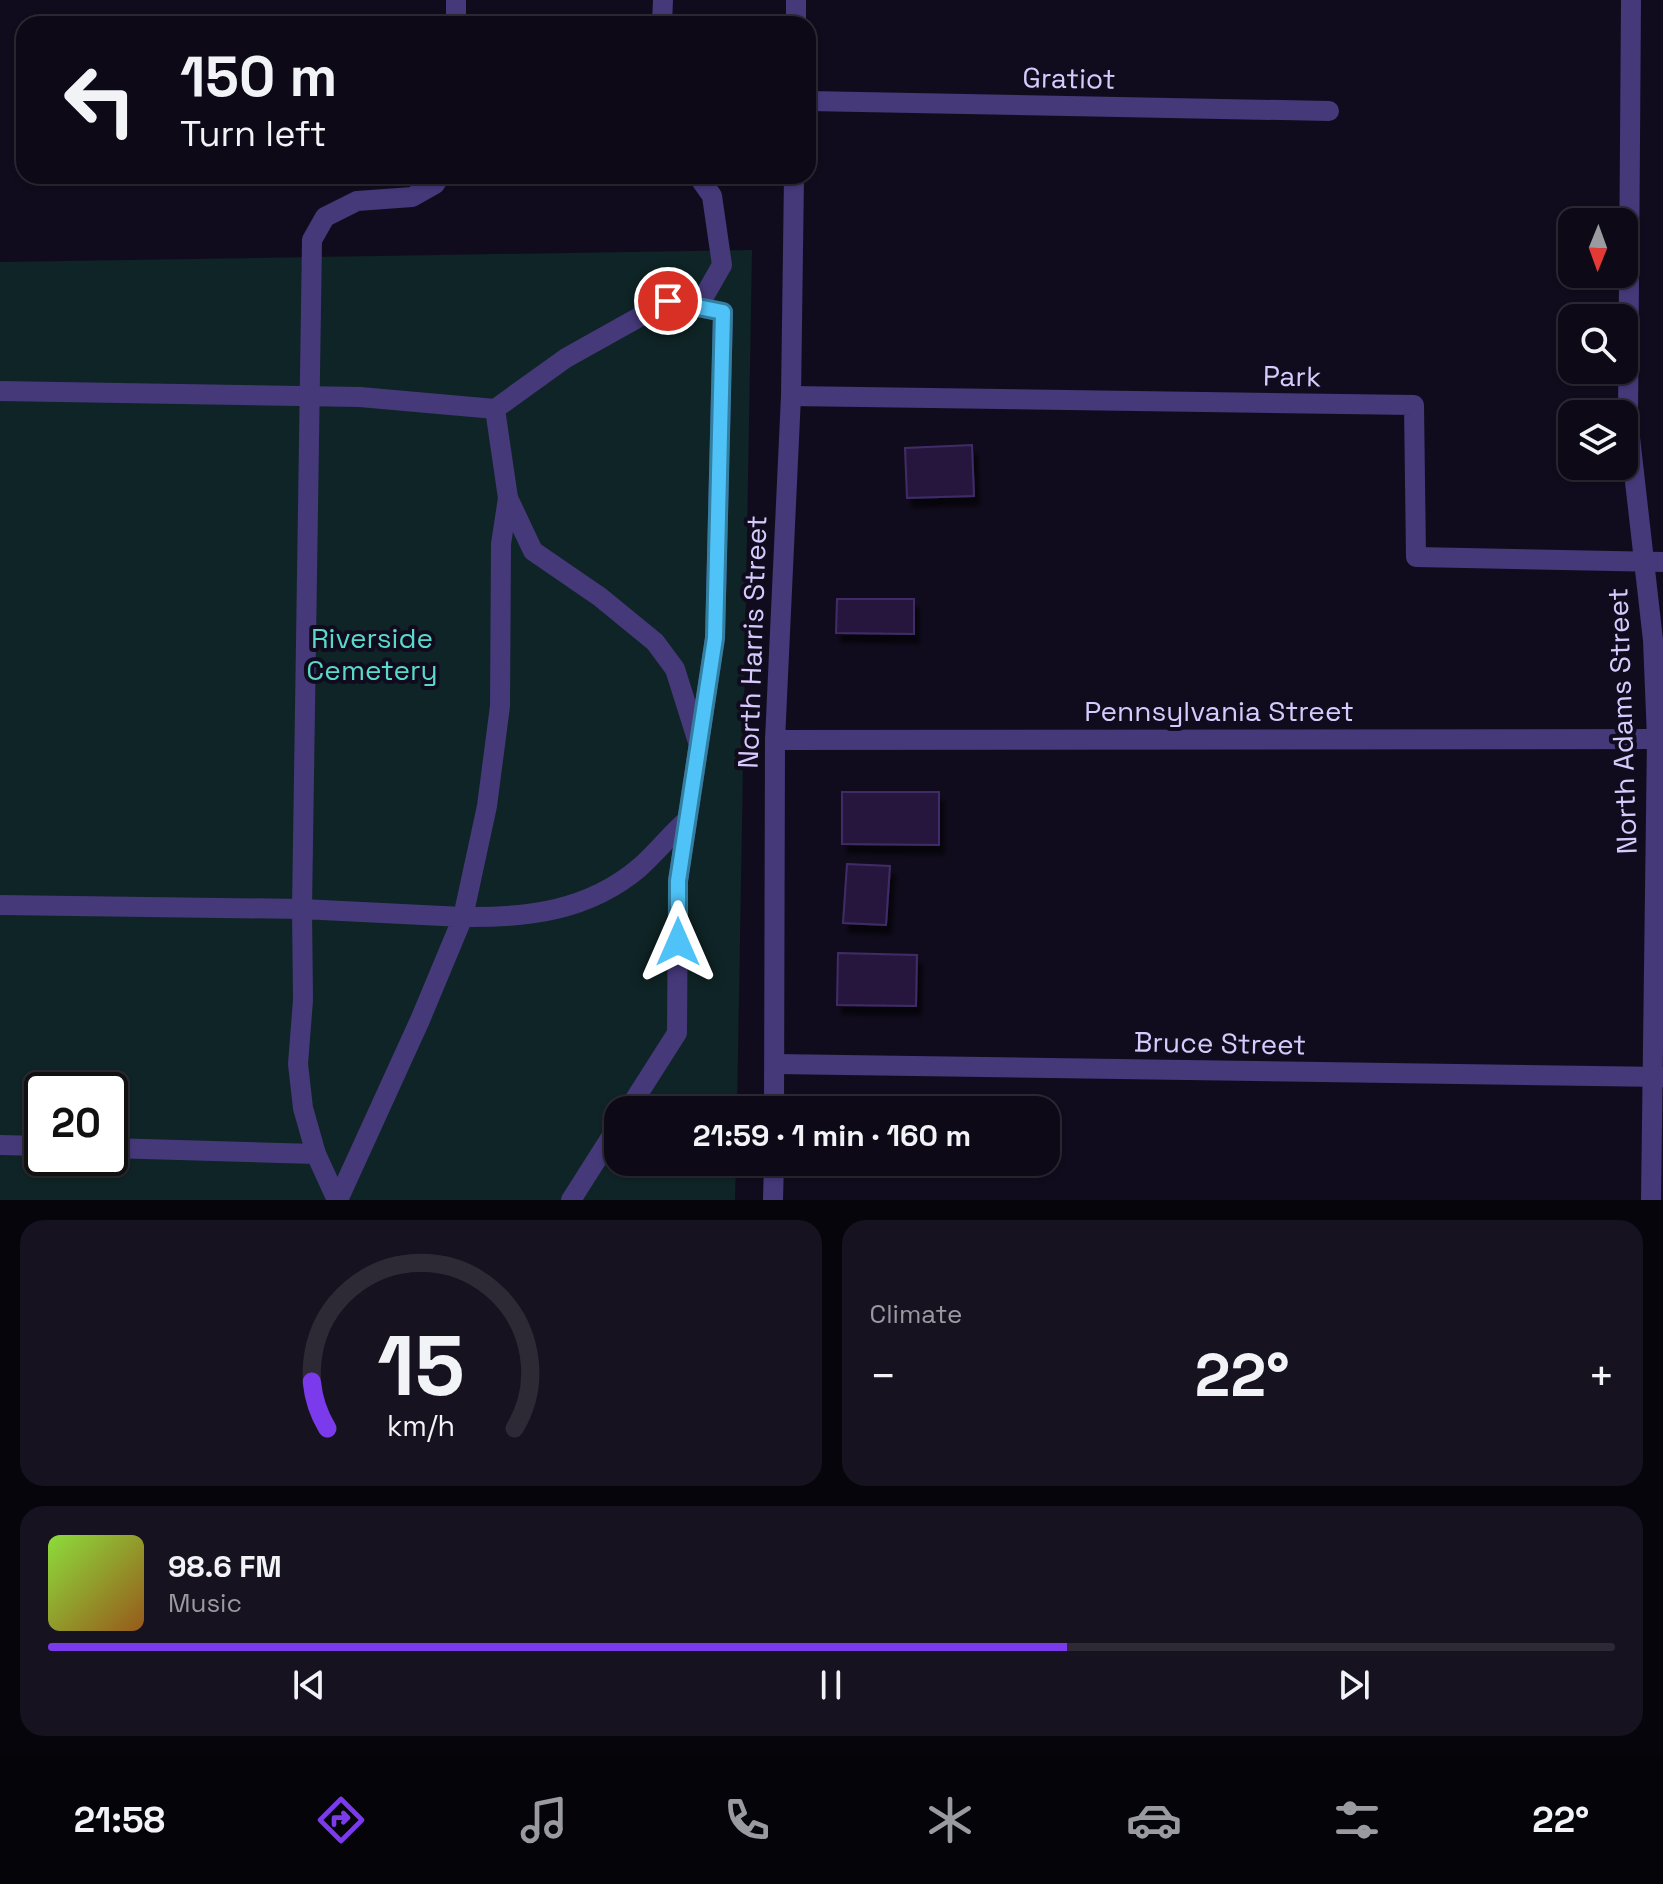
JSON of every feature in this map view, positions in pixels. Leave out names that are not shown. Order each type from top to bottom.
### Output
[{"type":"street","name":"North Adams Street","points":[[1631,0],[1628,420],[1653,562],[1653,640],[1660,738],[1658,1077],[1651,1200]]},
{"type":"street","name":"Gratiot","points":[[816,101],[1329,111]]},
{"type":"street","points":[[338,1200],[316,1154],[303,1108],[298,1064],[303,1000],[312,240],[325,217],[357,201],[412,197],[435,184]]},
{"type":"street","points":[[698,307],[722,265],[712,196],[704,184]]},
{"type":"street","name":"North Harris Street","points":[[774,1096],[775,740],[791,396],[794,184]]},
{"type":"street","points":[[0,391],[360,397],[495,409],[566,358],[668,301],[723,312],[715,638],[678,881],[677,1033],[637,1096]]},
{"type":"street","name":"Park","points":[[791,396],[1414,405],[1416,557],[1653,562]]},
{"type":"street","points":[[495,409],[508,498],[533,551],[600,597],[655,642],[675,669],[699,743]]},
{"type":"street","points":[[338,1200],[463,917],[487,806],[500,706],[501,544],[508,498]]},
{"type":"street","name":"Pennsylvania Street","points":[[775,740],[1660,738]]},
{"type":"street","points":[[0,905],[525,916],[597,897],[638,868],[687,820]]},
{"type":"street","name":"Bruce Street","points":[[775,1064],[1658,1077]]},
{"type":"street","points":[[0,1145],[24,1146]]},
{"type":"street","points":[[571,1200],[604,1148]]},
{"type":"street","points":[[128,1149],[316,1154]]},
{"type":"street","points":[[773,1200],[774,1176]]},
{"type":"green space","name":"Riverside Cemetery","points":[[752,250],[737,1096],[604,1096],[604,1176],[736,1176],[735,1200],[0,1200],[0,262]]},
{"type":"building","points":[[972,445],[974,496],[907,498],[905,448]]},
{"type":"building","points":[[837,599],[914,599],[914,634],[836,633]]},
{"type":"building","points":[[842,792],[939,792],[939,845],[842,844]]},
{"type":"building","points":[[847,864],[890,866],[886,925],[843,923]]},
{"type":"building","points":[[838,953],[917,955],[916,1006],[837,1005]]},
{"type":"route","points":[[668,301],[723,312],[715,638],[678,881],[678,942]]}]
